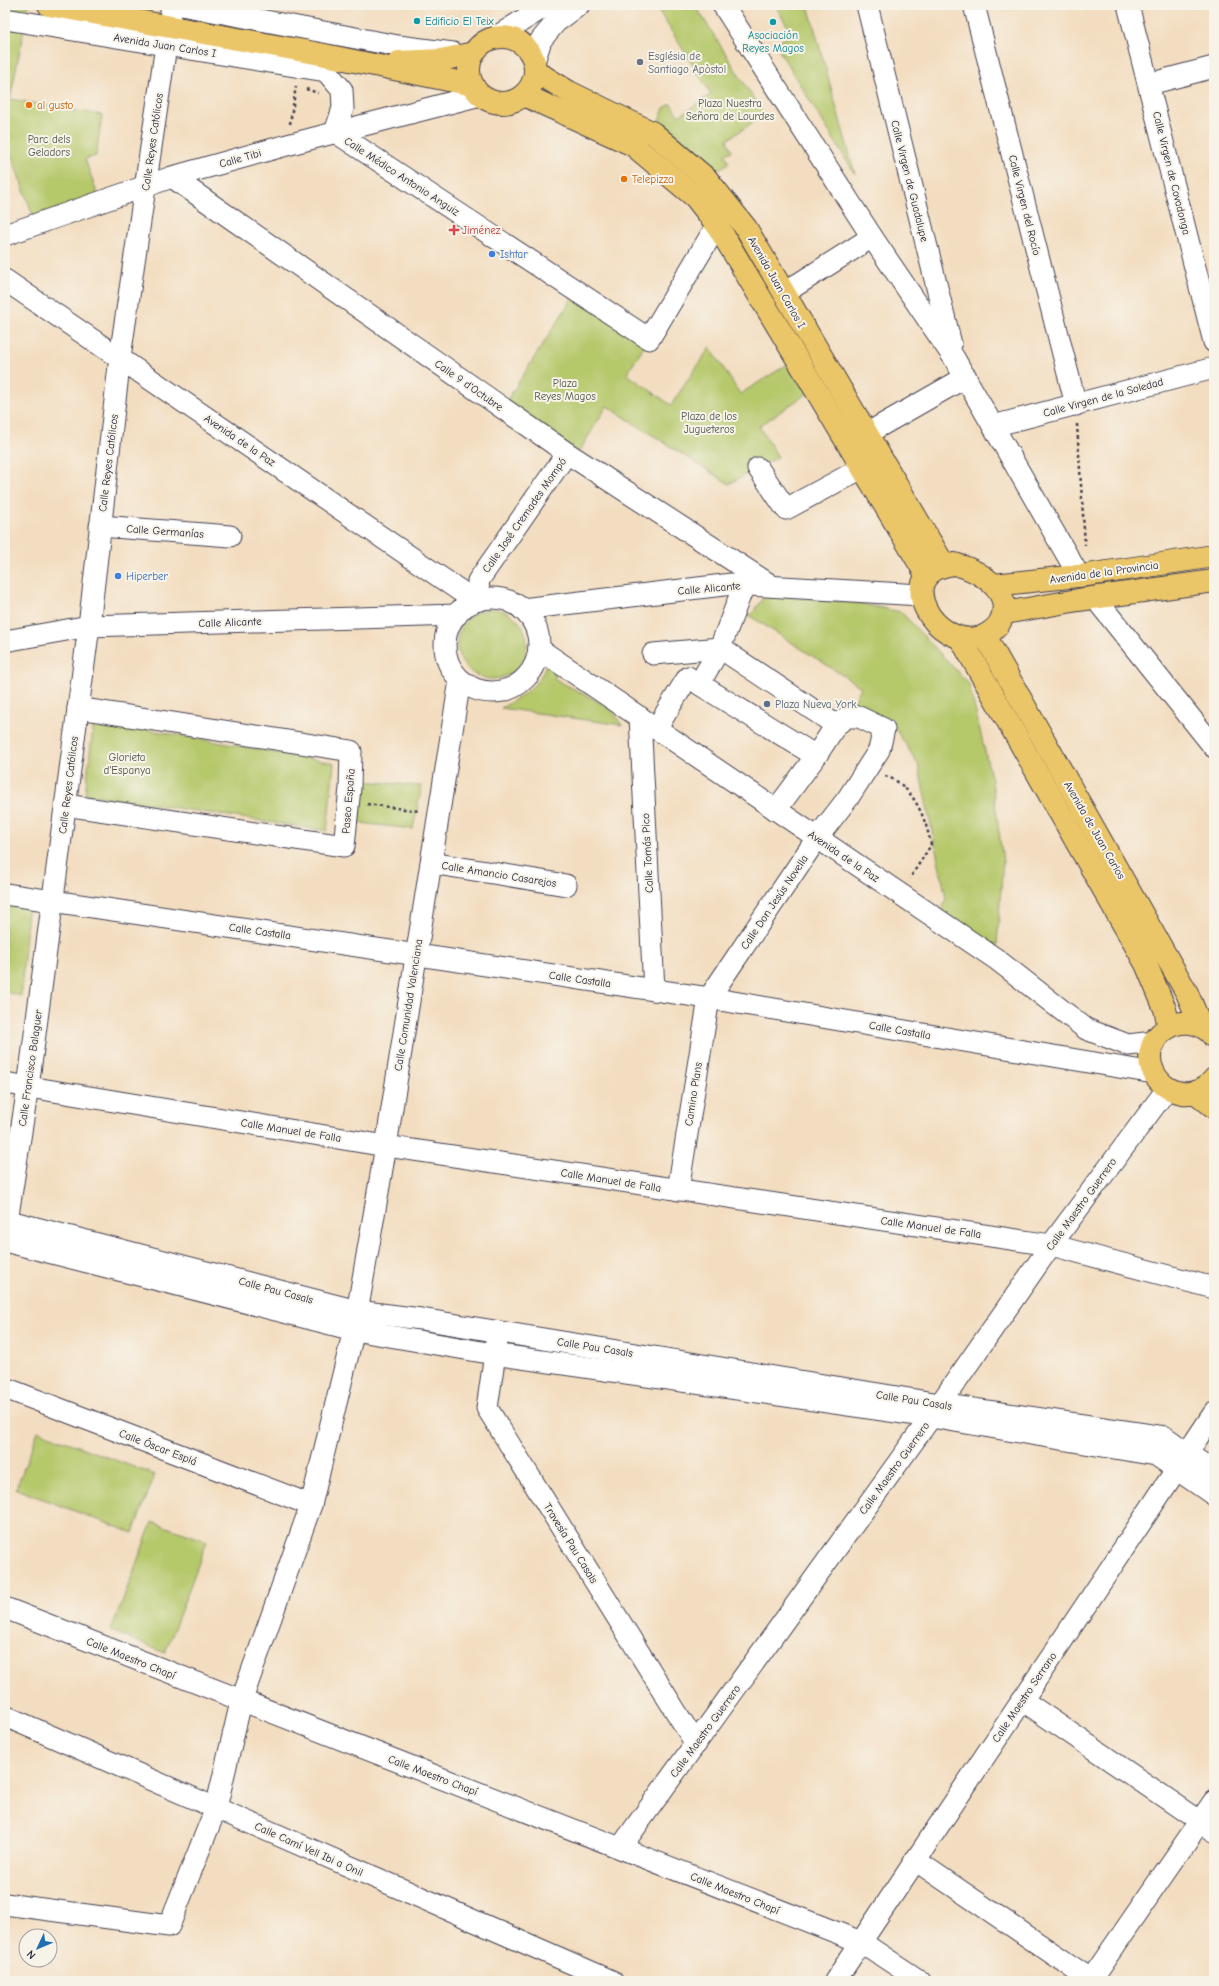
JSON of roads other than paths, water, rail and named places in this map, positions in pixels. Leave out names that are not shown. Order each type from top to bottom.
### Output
[{"type":"main road","name":"Avenida Juan Carlos I","points":[[48,5],[167,36],[315,53],[477,90]]},
{"type":"main road","points":[[496,37],[505,37],[523,44],[530,51],[535,66],[530,88],[524,95],[507,103],[497,103],[477,90],[469,69],[470,54],[487,40],[496,37]]},
{"type":"main road","name":"Avenida Juan Carlos I","points":[[360,63],[441,60],[470,54]]},
{"type":"main road","name":"Avenida Juan Carlos I","points":[[535,66],[570,92],[653,133],[707,179],[746,228],[866,434],[931,579]]},
{"type":"main road","name":"Avenida Juan Carlos I","points":[[524,95],[632,145],[695,197],[717,225],[862,468],[931,579]]},
{"type":"main road","name":"Avenida de la Provincia","points":[[994,585],[1083,575],[1214,556]]},
{"type":"main road","points":[[955,564],[969,568],[994,585],[1002,598],[1005,613],[998,625],[985,636],[976,639],[961,639],[937,624],[926,611],[931,579],[955,564]]},
{"type":"main road","points":[[1005,613],[1095,598],[1214,581]]},
{"type":"main road","name":"Avenida de Juan Carlos","points":[[985,636],[1187,993],[1207,1032]]},
{"type":"main road","name":"Avenida de Juan Carlos","points":[[961,639],[1146,964],[1165,1009],[1170,1026]]},
{"type":"main road","points":[[1207,1032],[1191,1023],[1180,1023],[1170,1026],[1161,1033],[1154,1042],[1151,1052],[1151,1062],[1160,1081],[1186,1093],[1196,1092],[1204,1088],[1214,1079]]},
{"type":"main road","points":[[1196,1092],[1214,1107]]},
{"type":"street","name":"Calle Reyes Católicos","points":[[53,901],[89,626],[120,357],[172,5]]},
{"type":"street","points":[[181,5],[398,46],[470,54]]},
{"type":"street","points":[[496,37],[547,5]]},
{"type":"street","points":[[535,66],[541,40],[556,22],[579,5]]},
{"type":"street","points":[[724,5],[872,237],[966,377],[992,426],[1083,575]]},
{"type":"street","name":"Calle Virgen de Guadalupe","points":[[867,5],[954,358]]},
{"type":"street","name":"Calle Virgen del Rocío","points":[[974,5],[1076,405]]},
{"type":"street","name":"Calle Virgen de Covadonga","points":[[1128,5],[1214,342]]},
{"type":"street","name":"Avenida Juan Carlos I","points":[[5,19],[167,36],[299,67],[326,71]]},
{"type":"street","points":[[315,53],[326,71],[342,90],[343,108],[335,132]]},
{"type":"street","points":[[1149,84],[1214,67]]},
{"type":"street","name":"Calle Tibi","points":[[5,235],[145,185],[335,132],[477,90]]},
{"type":"street","name":"Calle Médico Antonio Anguiz","points":[[335,132],[649,339],[717,225]]},
{"type":"street","name":"Calle 9 d'Octubre","points":[[172,177],[566,453],[772,586]]},
{"type":"street","points":[[784,293],[872,237]]},
{"type":"street","name":"Avenida de la Paz","points":[[5,280],[478,600]]},
{"type":"street","name":"Calle Virgen de la Soledad","points":[[992,426],[1214,368]]},
{"type":"street","points":[[866,434],[966,377]]},
{"type":"street","name":"Calle José Cremades Mompó","points":[[478,600],[478,581],[566,453]]},
{"type":"street","points":[[758,468],[786,509],[862,468]]},
{"type":"street","name":"Calle Germanías","points":[[100,526],[230,536]]},
{"type":"street","name":"Calle Alicante","points":[[522,608],[732,584],[772,586],[931,579]]},
{"type":"street","points":[[744,585],[720,648],[699,684],[816,756]]},
{"type":"street","points":[[491,598],[507,600],[522,608],[530,618],[538,633],[539,649],[535,665],[524,680],[510,689],[496,692],[480,691],[460,680],[450,667],[446,651],[446,635],[452,620],[465,606],[478,600],[491,598]]},
{"type":"street","points":[[1095,598],[1214,747]]},
{"type":"street","name":"Calle Alicante","points":[[5,641],[89,626],[457,615]]},
{"type":"street","points":[[653,654],[720,648],[836,725],[816,756],[776,810]]},
{"type":"street","name":"Avenida de la Paz","points":[[539,649],[996,958],[1086,1029],[1128,1045],[1154,1042]]},
{"type":"street","points":[[648,723],[688,677]]},
{"type":"street","name":"Calle Comunidad Valenciana","points":[[5,1904],[169,1926],[216,1808],[241,1702],[311,1505],[355,1321],[386,1146],[460,680]]},
{"type":"street","name":"Paseo España","points":[[65,805],[344,846],[349,801],[351,751],[78,708]]},
{"type":"street","name":"Calle Don Jesús Novella","points":[[709,998],[817,838],[848,798],[879,750],[884,729],[859,717],[847,717],[836,725]]},
{"type":"street","name":"Calle Tomás Pico","points":[[648,723],[654,990]]},
{"type":"street","name":"Calle Amancio Casarejos","points":[[431,863],[566,885]]},
{"type":"street","name":"Calle Castalla","points":[[5,894],[709,998],[1160,1081]]},
{"type":"street","name":"Calle Francisco Balaguer","points":[[6,1225],[28,1087],[53,901]]},
{"type":"street","name":"Camino Plans","points":[[678,1190],[709,998]]},
{"type":"street","name":"Calle Maestro Guerrero","points":[[621,1847],[935,1411],[1051,1245],[1160,1081]]},
{"type":"street","name":"Calle Manuel de Falla","points":[[5,1083],[386,1146],[1051,1245],[1214,1288]]},
{"type":"street","name":"Calle Pau Casals","points":[[6,1225],[355,1321],[421,1319],[498,1332],[935,1411],[1181,1461]]},
{"type":"street","name":"Calle Pau Casals","points":[[5,1241],[494,1354],[935,1411]]},
{"type":"street","name":"Travesía Pau Casals","points":[[498,1332],[487,1408],[696,1744]]},
{"type":"street","name":"Calle Óscar Esplá","points":[[5,1388],[311,1505]]},
{"type":"street","name":"Calle Maestro Serrano","points":[[835,1981],[1214,1413]]},
{"type":"street","points":[[1181,1461],[1214,1472]]},
{"type":"street","points":[[1181,1461],[1214,1495]]},
{"type":"street","name":"Calle Maestro Chapí","points":[[5,1608],[241,1702],[621,1847],[861,1942],[920,1981]]},
{"type":"street","points":[[1022,1700],[1207,1826]]},
{"type":"street","name":"Calle Camí Vell Ibi a Onil","points":[[5,1716],[612,1981]]},
{"type":"street","points":[[915,1860],[1091,1981],[1207,1826],[1214,1802]]},
{"type":"place","name":"Edificio El Teix","points":[[417,21]]},
{"type":"place","name":"Asociación Reyes Magos","points":[[773,22]]},
{"type":"place","name":"Església de Santiago Apòstol","points":[[640,62]]},
{"type":"place","name":"al gusto","points":[[29,105]]},
{"type":"place","name":"Telepizza","points":[[624,179]]},
{"type":"place","name":"Jiménez","points":[[454,230]]},
{"type":"place","name":"Ishtar","points":[[492,254]]},
{"type":"place","name":"Hiperber","points":[[118,576]]},
{"type":"place","name":"Plaza Nueva York","points":[[767,704]]},
{"type":"park label","name":"Plaza Nuestra Señora de Lourdes","points":[[730,109]]},
{"type":"park label","name":"Parc dels Geladors","points":[[49,145]]},
{"type":"park label","name":"Plaza Reyes Magos","points":[[565,389]]},
{"type":"park label","name":"Plaza de los Jugueteros","points":[[709,422]]},
{"type":"park label","name":"Glorieta d'Espanya","points":[[127,763]]}]
